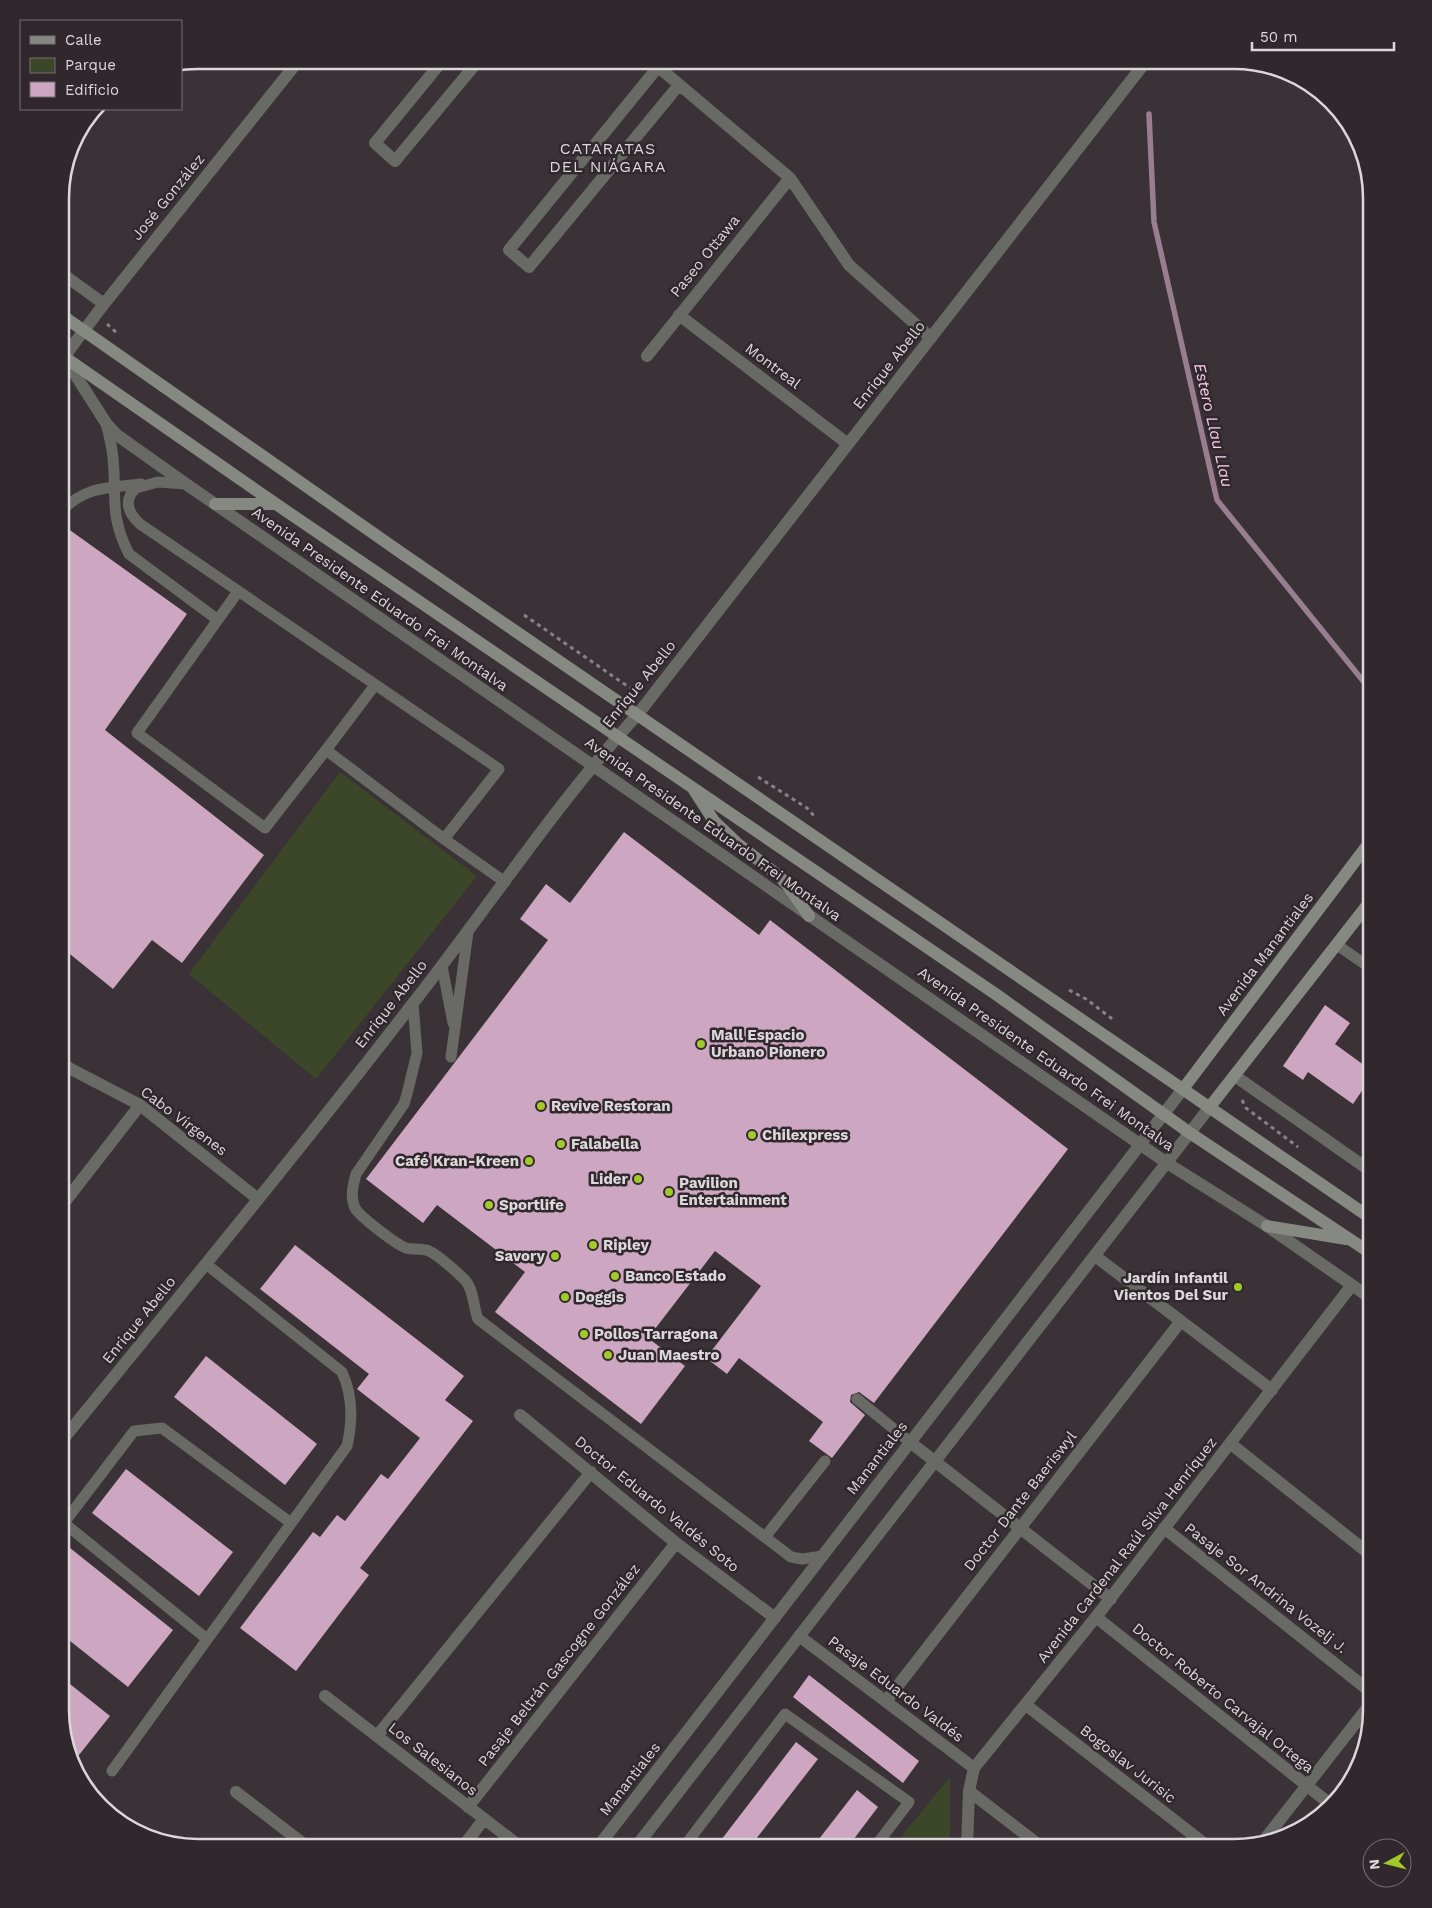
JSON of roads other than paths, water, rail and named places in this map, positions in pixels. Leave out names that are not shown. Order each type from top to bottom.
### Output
[{"type":"main road","points":[[69,320],[400,552],[1363,1213]]},
{"type":"main road","name":"Avenida Presidente Eduardo Frei Montalva","points":[[69,360],[276,504],[997,994],[1190,1133],[1363,1248]]},
{"type":"main road","points":[[215,504],[276,504]]},
{"type":"main road","points":[[692,786],[714,821],[738,844],[780,877],[809,916]]},
{"type":"main road","name":"Avenida Manantiales","points":[[1183,1089],[1363,852]]},
{"type":"main road","points":[[1209,1108],[1363,911]]},
{"type":"main road","points":[[1267,1226],[1352,1240]]},
{"type":"street","name":"José González","points":[[69,347],[292,69]]},
{"type":"street","points":[[436,69],[375,143],[395,161],[472,69]]},
{"type":"street","points":[[650,69],[509,250],[529,267],[679,85]]},
{"type":"street","points":[[660,69],[790,178],[850,265],[931,338]]},
{"type":"street","name":"Enrique Abello","points":[[69,1432],[206,1264],[413,1004],[592,766],[638,714],[1140,69]]},
{"type":"street","name":"Paseo Ottawa","points":[[647,356],[678,315],[790,178]]},
{"type":"street","points":[[69,279],[104,304]]},
{"type":"street","name":"Montreal","points":[[678,315],[848,444]]},
{"type":"street","name":"Avenida Presidente Eduardo Frei Montalva","points":[[69,366],[106,423],[117,435],[1167,1163],[1267,1226],[1363,1293]]},
{"type":"street","name":"Cabo Vírgenes","points":[[69,1068],[140,1105],[258,1199]]},
{"type":"street","points":[[1235,1076],[1363,1166]]},
{"type":"street","name":"Manantiales","points":[[604,1839],[1183,1089]]},
{"type":"street","points":[[69,1196],[140,1105]]},
{"type":"street","points":[[642,1839],[1209,1108]]},
{"type":"street","points":[[1095,1256],[1272,1390]]},
{"type":"street","name":"Avenida Cardenal Raúl Silva Henríquez","points":[[967,1839],[969,1791],[974,1768],[1096,1617],[1352,1285]]},
{"type":"street","name":"Doctor Dante Baeriswyl","points":[[886,1701],[1181,1322]]},
{"type":"street","name":"Doctor Eduardo Valdés Soto","points":[[520,1415],[676,1543],[775,1618]]},
{"type":"street","points":[[910,1442],[1110,1598]]},
{"type":"street","points":[[1231,1444],[1363,1549]]},
{"type":"street","points":[[377,1736],[591,1472]]},
{"type":"street","name":"Pasaje Sor Andrina Vozelj J.","points":[[1164,1528],[1363,1686]]},
{"type":"street","name":"Pasaje Beltrán Gascogne González","points":[[468,1807],[676,1543]]},
{"type":"street","name":"Doctor Roberto Carvajal Ortega","points":[[1096,1617],[1326,1800]]},
{"type":"street","name":"Pasaje Eduardo Valdés","points":[[799,1636],[974,1768]]},
{"type":"street","name":"Los Salesianos","points":[[325,1696],[510,1839]]},
{"type":"street","name":"Bogoslav Jurisic","points":[[1026,1705],[1198,1839]]},
{"type":"street","points":[[1269,1834],[1363,1714]]},
{"type":"street","points":[[969,1791],[1031,1839]]},
{"type":"street","points":[[236,1792],[297,1839]]},
{"type":"street","points":[[469,1839],[484,1820]]},
{"type":"lane","points":[[106,423],[112,452],[116,524],[129,554],[218,620]]},
{"type":"lane","points":[[69,504],[87,492],[158,482],[186,484]]},
{"type":"lane","points":[[147,484],[136,488],[129,498],[128,507],[132,516],[140,524],[237,593],[499,769],[444,839]]},
{"type":"lane","points":[[237,593],[137,733],[265,828],[375,686]]},
{"type":"lane","points":[[326,750],[444,839],[505,882]]},
{"type":"lane","points":[[451,1057],[468,932]]},
{"type":"lane","points":[[1337,945],[1363,963]]},
{"type":"lane","points":[[442,966],[455,1034]]},
{"type":"lane","points":[[413,1004],[417,1053],[411,1082],[404,1104],[356,1174],[352,1186],[356,1210],[396,1243],[407,1248],[430,1252],[466,1280],[471,1290],[474,1309],[478,1319],[764,1537],[791,1557],[802,1559],[822,1556]]},
{"type":"lane","points":[[112,1771],[347,1446],[352,1422],[348,1385],[342,1372],[206,1264]]},
{"type":"lane","points":[[856,1399],[910,1442]]},
{"type":"lane","points":[[69,1517],[134,1431],[162,1428],[291,1523]]},
{"type":"lane","points":[[764,1537],[825,1461]]},
{"type":"lane","points":[[69,1531],[207,1639]]},
{"type":"lane","points":[[691,1839],[785,1714],[909,1802],[881,1839]]},
{"type":"waterway","name":"Estero Llau Llau","points":[[1149,114],[1154,222],[1217,500],[1363,681]]},
{"type":"place","name":"Mall Espacio Urbano Pionero","points":[[701,1044]]},
{"type":"place","name":"Revive Restoran","points":[[541,1106]]},
{"type":"place","name":"Chilexpress","points":[[752,1135]]},
{"type":"place","name":"Falabella","points":[[561,1144]]},
{"type":"place","name":"Café Kran-Kreen","points":[[529,1161]]},
{"type":"place","name":"Lider","points":[[638,1179]]},
{"type":"place","name":"Pavilion Entertainment","points":[[669,1192]]},
{"type":"place","name":"Sportlife","points":[[489,1205]]},
{"type":"place","name":"Ripley","points":[[593,1245]]},
{"type":"place","name":"Savory","points":[[555,1256]]},
{"type":"place","name":"Banco Estado","points":[[615,1276]]},
{"type":"place","name":"Jardín Infantil Vientos Del Sur","points":[[1238,1287]]},
{"type":"place","name":"Doggis","points":[[565,1297]]},
{"type":"place","name":"Pollos Tarragona","points":[[584,1334]]},
{"type":"place","name":"Juan Maestro","points":[[608,1355]]},
{"type":"district","name":"CATARATAS DEL NIÁGARA","points":[[608,157]]}]
